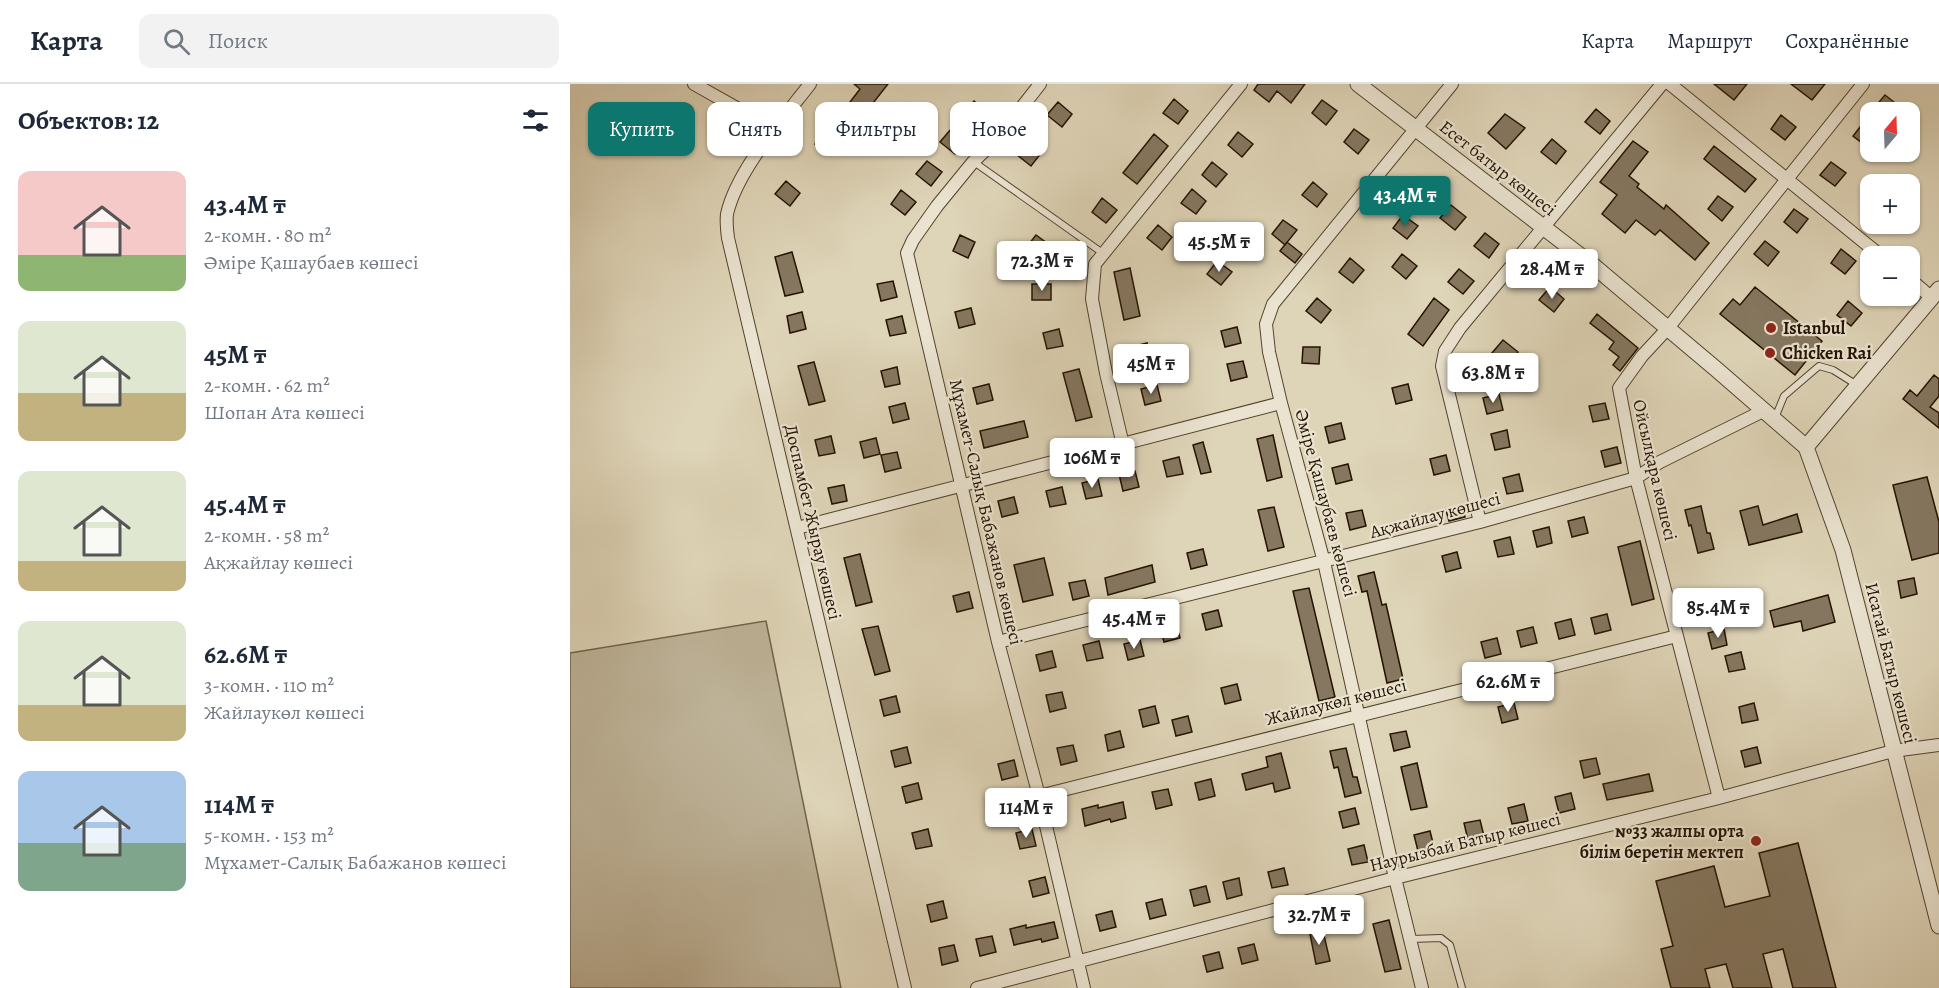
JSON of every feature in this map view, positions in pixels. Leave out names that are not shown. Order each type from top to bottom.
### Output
[{"type":"street","points":[[695,84],[727,102]]},
{"type":"street","name":"Доспамбет Жырау көшесі","points":[[796,102],[810,84]]},
{"type":"street","name":"Мұхамет-Салық Бабажанов көшесі","points":[[1040,84],[997,139],[973,162],[937,206],[913,240],[907,253],[960,485],[998,642],[1039,796],[1084,988]]},
{"type":"street","points":[[1123,445],[1092,299],[1095,264],[1241,84]]},
{"type":"street","name":"Есет батыр көшесі","points":[[1358,84],[1595,267],[1806,447]]},
{"type":"street","name":"Әміре Қашаубаев көшесі","points":[[1422,988],[1324,562],[1269,352],[1266,324],[1273,304],[1452,84]]},
{"type":"street","points":[[1480,522],[1442,366],[1445,351],[1460,328],[1662,84]]},
{"type":"street","points":[[1670,84],[1869,246]]},
{"type":"street","name":"Ойсылқара көшесі","points":[[1719,798],[1636,478],[1619,388],[1642,356],[1668,328],[1863,84]]},
{"type":"street","name":"Доспамбет Жырау көшесі","points":[[755,156],[738,186],[726,217],[728,238],[904,988]]},
{"type":"street","points":[[1806,447],[1935,293],[1920,285]]},
{"type":"street","points":[[796,528],[1281,403]]},
{"type":"street","name":"Ақжайлау көшесі","points":[[998,642],[1480,522],[1636,478],[1660,462],[1768,415]]},
{"type":"street","name":"Исатай Батыр көшесі","points":[[1806,447],[1843,550],[1874,664],[1893,751],[1939,926]]},
{"type":"street","name":"Жайлаукөл көшесі","points":[[1039,796],[1677,636]]},
{"type":"street","name":"Наурызбай Батыр көшесі","points":[[977,988],[1395,878],[1719,798],[1893,751],[1939,745]]},
{"type":"lane","points":[[973,162],[1104,254]]},
{"type":"lane","points":[[1768,415],[1784,396],[1819,366],[1833,370],[1857,385]]},
{"type":"lane","points":[[1410,939],[1441,938],[1450,945],[1462,988]]},
{"type":"shaded area","points":[[766,621],[841,988],[570,988],[570,653]]},
{"type":"building","points":[[854,84],[888,84],[874,102],[850,102],[860,89]]},
{"type":"building","points":[[1258,84],[1305,84],[1291,103],[1277,91],[1269,102],[1254,90]]},
{"type":"building","points":[[1714,84],[1747,84],[1734,100]]},
{"type":"building","points":[[1791,84],[1825,84],[1812,100]]},
{"type":"building","points":[[1885,95],[1894,102],[1879,102]]},
{"type":"building","points":[[1174,99],[1188,111],[1178,124],[1163,113]]},
{"type":"building","points":[[1322,100],[1337,111],[1326,125],[1312,113]]},
{"type":"building","points":[[1058,102],[1072,114],[1062,127],[1048,114]]},
{"type":"building","points":[[1596,109],[1610,121],[1600,134],[1585,122]]},
{"type":"building","points":[[1505,114],[1525,128],[1506,149],[1488,133]]},
{"type":"building","points":[[1781,115],[1796,127],[1785,140],[1771,129]]},
{"type":"building","points":[[1860,127],[1860,141],[1853,136]]},
{"type":"building","points":[[1354,129],[1369,140],[1358,154],[1344,142]]},
{"type":"building","points":[[950,130],[950,150],[940,142]]},
{"type":"building","points":[[1238,132],[1253,144],[1242,157],[1228,145]]},
{"type":"building","points":[[1154,134],[1168,146],[1137,184],[1123,173]]},
{"type":"building","points":[[1552,139],[1566,151],[1556,164],[1541,152]]},
{"type":"building","points":[[1633,141],[1648,152],[1629,176],[1639,184],[1637,187],[1664,209],[1666,205],[1709,243],[1695,260],[1660,230],[1655,235],[1636,220],[1625,233],[1602,214],[1617,195],[1600,182]]},
{"type":"building","points":[[1714,146],[1756,179],[1745,192],[1704,159]]},
{"type":"building","points":[[1018,156],[1039,156],[1031,166]]},
{"type":"building","points":[[927,161],[942,172],[931,186],[916,174]]},
{"type":"building","points":[[1212,162],[1227,174],[1216,187],[1202,175]]},
{"type":"building","points":[[1831,162],[1846,173],[1835,186],[1820,175]]},
{"type":"building","points":[[1416,177],[1431,189],[1420,202],[1405,190]]},
{"type":"building","points":[[786,181],[800,193],[790,206],[775,194]]},
{"type":"building","points":[[1313,182],[1327,194],[1317,207],[1302,195]]},
{"type":"building","points":[[1192,189],[1206,201],[1196,214],[1181,203]]},
{"type":"building","points":[[901,190],[916,202],[905,215],[891,204]]},
{"type":"building","points":[[1718,196],[1733,207],[1722,221],[1708,209]]},
{"type":"building","points":[[1102,198],[1117,210],[1106,223],[1092,212]]},
{"type":"building","points":[[1451,205],[1466,217],[1455,230],[1440,218]]},
{"type":"building","points":[[1794,209],[1808,219],[1797,233],[1784,222]]},
{"type":"building","points":[[1403,215],[1418,226],[1407,239],[1393,228]]},
{"type":"building","points":[[1283,220],[1297,230],[1285,245],[1272,234]]},
{"type":"building","points":[[1158,225],[1172,237],[1162,250],[1147,238]]},
{"type":"building","points":[[1242,231],[1257,242],[1246,256],[1231,244]]},
{"type":"building","points":[[1485,233],[1499,244],[1489,258],[1474,246]]},
{"type":"building","points":[[960,235],[975,242],[968,258],[953,251]]},
{"type":"building","points":[[1036,235],[1051,246],[1040,260],[1025,249]]},
{"type":"building","points":[[1765,241],[1779,252],[1768,266],[1754,254]]},
{"type":"building","points":[[1287,242],[1302,254],[1295,263],[1280,251]]},
{"type":"building","points":[[1841,249],[1856,261],[1845,274],[1831,263]]},
{"type":"building","points":[[792,252],[803,292],[785,296],[775,257]]},
{"type":"building","points":[[1402,254],[1417,266],[1406,279],[1392,267]]},
{"type":"building","points":[[1350,258],[1364,270],[1353,283],[1339,272]]},
{"type":"building","points":[[1217,261],[1232,272],[1221,285],[1207,274]]},
{"type":"building","points":[[1130,268],[1140,316],[1124,320],[1114,272]]},
{"type":"building","points":[[1459,269],[1474,281],[1463,294],[1448,282]]},
{"type":"building","points":[[893,281],[897,297],[881,301],[877,284]]},
{"type":"building","points":[[1032,284],[1051,284],[1051,300],[1032,300]]},
{"type":"building","points":[[1550,287],[1564,299],[1554,312],[1539,300]]},
{"type":"building","name":"Istanbul","points":[[1755,287],[1822,341],[1795,375],[1720,314],[1733,299],[1740,305]]},
{"type":"building","points":[[1317,298],[1331,310],[1321,323],[1306,311]]},
{"type":"building","points":[[1434,298],[1449,310],[1423,346],[1408,334]]},
{"type":"building","points":[[1848,301],[1862,313],[1851,326],[1837,315]]},
{"type":"building","points":[[971,308],[975,324],[959,328],[955,312]]},
{"type":"building","points":[[802,312],[806,329],[790,333],[787,316]]},
{"type":"building","points":[[1597,314],[1638,348],[1620,371],[1613,365],[1619,357],[1609,349],[1614,342],[1590,323]]},
{"type":"building","points":[[902,316],[906,333],[890,336],[886,320]]},
{"type":"building","points":[[1237,327],[1241,343],[1225,347],[1221,331]]},
{"type":"building","points":[[1059,329],[1063,346],[1047,349],[1043,333]]},
{"type":"building","points":[[1503,340],[1518,352],[1507,365],[1492,353]]},
{"type":"building","points":[[1147,343],[1151,359],[1135,363],[1131,347]]},
{"type":"building","points":[[1303,347],[1320,347],[1319,364],[1302,363]]},
{"type":"building","points":[[1243,361],[1247,377],[1231,381],[1227,364]]},
{"type":"building","points":[[814,362],[825,401],[809,405],[798,366]]},
{"type":"building","points":[[897,367],[900,384],[885,387],[881,371]]},
{"type":"building","points":[[1079,369],[1092,417],[1076,421],[1063,373]]},
{"type":"building","points":[[1934,375],[1939,379],[1939,396],[1930,407],[1939,413],[1939,428],[1903,399],[1910,390],[1917,396]]},
{"type":"building","points":[[989,384],[993,400],[977,404],[973,388]]},
{"type":"building","points":[[1408,384],[1412,400],[1396,404],[1392,388]]},
{"type":"building","points":[[1157,385],[1161,401],[1145,405],[1141,389]]},
{"type":"building","points":[[1499,394],[1503,410],[1487,414],[1483,398]]},
{"type":"building","points":[[905,403],[909,419],[893,423],[889,407]]},
{"type":"building","points":[[1605,403],[1609,419],[1593,422],[1589,406]]},
{"type":"building","points":[[1024,421],[1028,437],[984,448],[980,431]]},
{"type":"building","points":[[1341,423],[1345,439],[1329,443],[1325,427]]},
{"type":"building","points":[[1507,430],[1510,447],[1495,450],[1491,434]]},
{"type":"building","points":[[1273,435],[1282,477],[1267,481],[1257,439]]},
{"type":"building","points":[[831,436],[835,453],[819,456],[815,440]]},
{"type":"building","points":[[876,438],[880,454],[864,458],[860,442]]},
{"type":"building","points":[[1203,442],[1211,472],[1201,474],[1193,445]]},
{"type":"building","points":[[1617,447],[1621,463],[1605,467],[1601,451]]},
{"type":"building","points":[[897,452],[901,468],[885,472],[881,455]]},
{"type":"building","points":[[1446,455],[1450,471],[1434,475],[1430,459]]},
{"type":"building","points":[[1179,457],[1183,474],[1167,477],[1163,461]]},
{"type":"building","points":[[1348,464],[1352,480],[1336,484],[1332,468]]},
{"type":"building","points":[[1135,471],[1139,487],[1123,491],[1119,474]]},
{"type":"building","points":[[1519,474],[1523,491],[1507,494],[1503,478]]},
{"type":"building","points":[[1927,477],[1939,522],[1939,553],[1912,560],[1893,485]]},
{"type":"building","points":[[1098,479],[1102,496],[1086,499],[1082,483]]},
{"type":"building","points":[[844,485],[847,501],[832,504],[828,488]]},
{"type":"building","points":[[1062,487],[1066,504],[1050,507],[1046,491]]},
{"type":"building","points":[[1014,497],[1018,513],[1002,517],[998,501]]},
{"type":"building","points":[[1701,506],[1707,533],[1710,533],[1714,549],[1698,553],[1685,510]]},
{"type":"building","points":[[1758,506],[1763,525],[1797,514],[1802,532],[1749,545],[1740,511]]},
{"type":"building","points":[[1274,507],[1284,547],[1268,551],[1258,510]]},
{"type":"building","points":[[1462,507],[1465,517],[1449,521],[1446,510]]},
{"type":"building","points":[[1362,510],[1366,526],[1350,530],[1346,513]]},
{"type":"building","points":[[1584,517],[1588,533],[1572,537],[1568,521]]},
{"type":"building","points":[[1549,527],[1552,543],[1537,547],[1533,531]]},
{"type":"building","points":[[1510,537],[1514,554],[1498,557],[1494,541]]},
{"type":"building","points":[[1640,541],[1654,599],[1632,605],[1618,547]]},
{"type":"building","points":[[1203,549],[1207,565],[1191,569],[1187,553]]},
{"type":"building","points":[[1457,552],[1461,568],[1446,572],[1442,556]]},
{"type":"building","points":[[860,554],[872,602],[856,606],[844,558]]},
{"type":"building","points":[[1044,558],[1053,595],[1023,602],[1014,565]]},
{"type":"building","points":[[1152,565],[1155,582],[1108,595],[1105,578]]},
{"type":"building","points":[[1374,572],[1382,605],[1386,604],[1403,679],[1387,683],[1367,591],[1362,592],[1358,576]]},
{"type":"building","points":[[1914,578],[1917,594],[1901,598],[1898,581]]},
{"type":"building","points":[[1085,580],[1089,596],[1073,600],[1069,583]]},
{"type":"building","points":[[1309,588],[1335,697],[1319,701],[1293,591]]},
{"type":"building","points":[[969,592],[973,608],[957,612],[953,596]]},
{"type":"building","points":[[1828,595],[1835,622],[1803,631],[1801,621],[1774,627],[1770,611]]},
{"type":"building","points":[[1218,610],[1222,626],[1206,630],[1202,614]]},
{"type":"building","points":[[1607,614],[1611,630],[1595,634],[1591,618]]},
{"type":"building","points":[[1571,619],[1575,635],[1559,639],[1555,623]]},
{"type":"building","points":[[1176,622],[1180,638],[1164,642],[1160,626]]},
{"type":"building","points":[[878,626],[890,671],[875,675],[862,629]]},
{"type":"building","points":[[1533,627],[1537,643],[1521,647],[1517,631]]},
{"type":"building","points":[[1724,629],[1727,645],[1712,649],[1708,633]]},
{"type":"building","points":[[1497,638],[1501,654],[1485,658],[1481,642]]},
{"type":"building","points":[[1140,640],[1144,656],[1128,660],[1124,644]]},
{"type":"building","points":[[1099,641],[1103,658],[1087,661],[1083,645]]},
{"type":"building","points":[[1052,651],[1056,667],[1040,671],[1036,655]]},
{"type":"building","points":[[1741,652],[1745,669],[1729,672],[1725,656]]},
{"type":"building","points":[[1237,684],[1241,700],[1225,704],[1221,688]]},
{"type":"building","points":[[1062,692],[1066,708],[1050,712],[1046,695]]},
{"type":"building","points":[[896,696],[900,712],[884,716],[880,700]]},
{"type":"building","points":[[1514,703],[1518,719],[1502,723],[1498,707]]},
{"type":"building","points":[[1754,703],[1758,720],[1742,723],[1739,707]]},
{"type":"building","points":[[1155,706],[1159,723],[1143,727],[1139,710]]},
{"type":"building","points":[[1188,716],[1192,732],[1176,736],[1172,720]]},
{"type":"building","points":[[1120,731],[1124,747],[1108,751],[1105,735]]},
{"type":"building","points":[[1406,731],[1410,747],[1394,751],[1390,734]]},
{"type":"building","points":[[1073,745],[1077,761],[1061,765],[1057,748]]},
{"type":"building","points":[[907,747],[911,763],[895,767],[891,751]]},
{"type":"building","points":[[1757,747],[1761,763],[1745,767],[1741,751]]},
{"type":"building","points":[[1346,748],[1353,777],[1357,777],[1361,793],[1345,797],[1338,767],[1334,768],[1330,751]]},
{"type":"building","points":[[1281,753],[1290,788],[1275,792],[1273,783],[1246,790],[1242,774],[1268,767],[1266,757]]},
{"type":"building","points":[[1596,758],[1600,774],[1584,778],[1580,761]]},
{"type":"building","points":[[1014,760],[1018,776],[1002,780],[998,764]]},
{"type":"building","points":[[1417,763],[1427,807],[1411,810],[1401,767]]},
{"type":"building","points":[[1649,774],[1653,791],[1607,800],[1603,784]]},
{"type":"building","points":[[1211,779],[1215,796],[1199,800],[1195,783]]},
{"type":"building","points":[[918,783],[922,799],[906,803],[902,787]]},
{"type":"building","points":[[1168,789],[1172,805],[1156,809],[1152,792]]},
{"type":"building","points":[[1571,793],[1575,809],[1559,813],[1555,797]]},
{"type":"building","points":[[1123,802],[1126,818],[1111,822],[1110,819],[1085,826],[1082,809]]},
{"type":"building","points":[[1524,804],[1528,821],[1512,824],[1508,808]]},
{"type":"building","points":[[1355,808],[1359,824],[1343,828],[1339,812]]},
{"type":"building","points":[[1480,820],[1484,836],[1468,840],[1464,823]]},
{"type":"building","points":[[928,829],[932,846],[916,849],[912,833]]},
{"type":"building","points":[[1032,829],[1036,846],[1020,849],[1016,833]]},
{"type":"building","points":[[1430,831],[1434,847],[1418,851],[1414,835]]},
{"type":"building","points":[[1798,843],[1836,988],[1793,988],[1783,949],[1763,954],[1772,988],[1733,988],[1726,964],[1705,969],[1710,988],[1671,988],[1661,949],[1673,946],[1656,881],[1714,866],[1725,907],[1770,896],[1759,853]]},
{"type":"building","points":[[1364,845],[1368,862],[1352,865],[1348,849]]},
{"type":"building","points":[[1284,868],[1288,885],[1272,888],[1268,872]]},
{"type":"building","points":[[1045,877],[1049,893],[1033,897],[1029,881]]},
{"type":"building","points":[[1239,878],[1242,895],[1227,899],[1223,882]]},
{"type":"building","points":[[1206,886],[1210,902],[1194,906],[1190,890]]},
{"type":"building","points":[[1162,899],[1166,915],[1150,919],[1146,903]]},
{"type":"building","points":[[943,901],[947,918],[931,922],[927,905]]},
{"type":"building","points":[[1112,911],[1116,927],[1100,931],[1096,915]]},
{"type":"building","points":[[1389,920],[1401,969],[1385,972],[1373,924]]},
{"type":"building","points":[[1054,922],[1058,938],[1014,945],[1010,929]]},
{"type":"building","points":[[1322,927],[1330,961],[1316,964],[1309,929]]},
{"type":"building","points":[[992,936],[996,952],[980,956],[976,939]]},
{"type":"building","points":[[1254,944],[1258,960],[1242,964],[1238,948]]},
{"type":"building","points":[[954,945],[958,961],[942,965],[939,948]]},
{"type":"building","points":[[1219,952],[1223,968],[1207,972],[1203,956]]},
{"type":"place","name":"Istanbul","points":[[1771,328]]},
{"type":"place","name":"Chicken Rai","points":[[1770,353]]},
{"type":"place","name":"№33 жалпы орта білім беретін мектеп","points":[[1756,841]]}]
